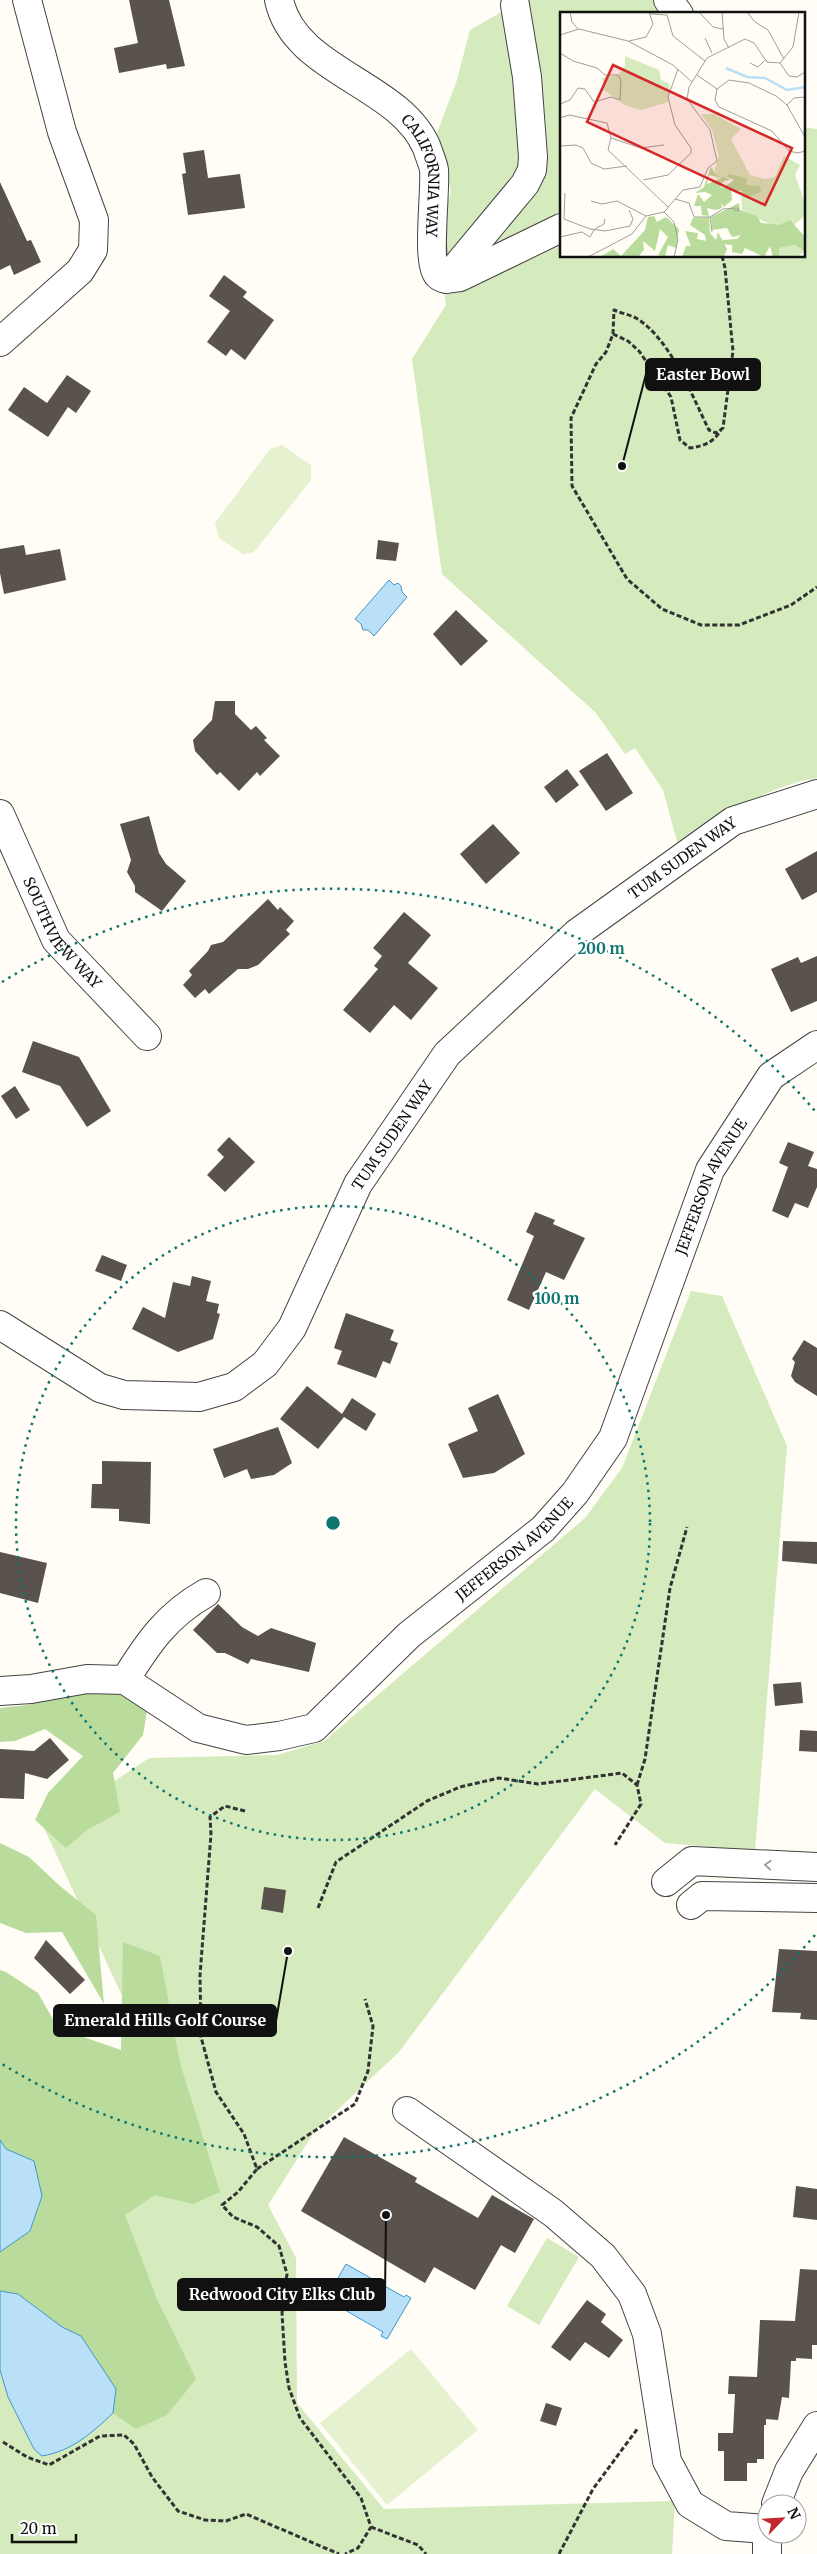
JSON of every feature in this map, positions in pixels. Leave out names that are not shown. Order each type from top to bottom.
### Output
[{"type":"street","points":[[0,342],[80,271],[93,250],[94,220],[62,132],[27,0]]},
{"type":"street","name":"CALIFORNIA WAY","points":[[279,0],[281,10],[295,34],[323,58],[403,115],[426,147],[434,169],[434,269],[438,276],[446,279]]},
{"type":"street","points":[[668,0],[677,12]]},
{"type":"street","points":[[446,279],[524,184],[532,170],[533,149],[527,77],[515,5]]},
{"type":"street","points":[[446,279],[473,271],[560,228]]},
{"type":"street","name":"TUM SUDEN WAY","points":[[0,1325],[100,1388],[124,1396],[200,1397],[234,1387],[265,1364],[292,1328],[358,1184],[447,1054],[577,933],[733,821],[817,794]]},
{"type":"street","name":"SOUTHVIEW WAY","points":[[0,814],[56,940],[147,1036]]},
{"type":"street","name":"JEFFERSON AVENUE","points":[[125,1680],[198,1728],[246,1740],[279,1736],[314,1728],[409,1635],[543,1529],[575,1493],[613,1438],[710,1170],[771,1076],[817,1045]]},
{"type":"street","points":[[0,1691],[31,1689],[87,1679],[125,1680],[150,1640],[183,1606],[206,1593]]},
{"type":"street","points":[[666,1882],[692,1861],[817,1867]]},
{"type":"street","points":[[691,1905],[702,1896],[817,1898]]},
{"type":"street","points":[[407,2111],[553,2213],[603,2256],[632,2294],[647,2334],[656,2403],[667,2461],[690,2504],[726,2526],[757,2534]]},
{"type":"street","points":[[780,2494],[789,2471],[817,2426]]},
{"type":"path","points":[[613,334],[628,341],[639,351],[671,397],[680,440],[690,448],[704,446],[716,438],[723,428],[733,351],[722,258]]},
{"type":"path","points":[[723,428],[716,433],[709,430],[674,360],[655,335],[636,318],[614,310],[613,334],[606,352],[596,364],[571,418],[572,486],[628,579],[662,609],[701,625],[739,625],[791,605],[817,587]]},
{"type":"path","points":[[615,1845],[641,1804],[637,1784],[645,1759],[670,1588],[687,1527]]},
{"type":"path","points":[[318,1908],[336,1862],[427,1802],[460,1787],[499,1778],[538,1784],[622,1773],[637,1784]]},
{"type":"path","points":[[245,1811],[225,1806],[210,1817],[211,1834],[200,1975],[201,2037],[216,2092],[244,2134],[256,2169]]},
{"type":"path","points":[[365,1998],[373,2026],[368,2071],[355,2104],[256,2169],[238,2192],[222,2204],[233,2217],[257,2227],[279,2246],[287,2274],[282,2313],[284,2362],[289,2388],[300,2418],[361,2498],[371,2527]]},
{"type":"path","points":[[559,2554],[593,2489],[656,2403]]},
{"type":"path","points":[[3,2442],[27,2457],[49,2465],[100,2436],[124,2435],[134,2444],[152,2477],[178,2511],[205,2520],[226,2521],[246,2514],[338,2554]]},
{"type":"path","points":[[345,2554],[358,2548],[371,2527]]},
{"type":"path","points":[[371,2527],[418,2545],[426,2554]]},
{"type":"green space","points":[[522,0],[658,0],[667,12],[560,12],[560,258],[804,258],[804,127],[817,129],[817,778],[780,788],[744,804],[678,845],[663,790],[635,748],[625,754],[596,713],[442,574],[412,359],[446,305],[438,240],[451,191],[437,133],[457,80],[470,30]]},
{"type":"green space","points":[[282,445],[311,465],[311,480],[254,552],[243,554],[219,538],[215,523],[270,449]]},
{"type":"green space","points":[[691,1291],[722,1296],[787,1446],[755,1851],[665,1843],[595,1789],[399,2052],[315,2131],[268,2205],[296,2258],[297,2403],[384,2509],[675,2501],[672,2554],[0,2554],[0,2205],[178,2116],[44,1828],[149,1758],[277,1755],[324,1741],[585,1518],[622,1468]]},
{"type":"green space","points":[[103,1687],[149,1699],[143,1735],[113,1773],[120,1812],[87,1830],[66,1848],[35,1820],[48,1793],[83,1756],[45,1729],[15,1741],[0,1742],[0,1708],[27,1705]]},
{"type":"green space","points":[[0,1843],[29,1857],[60,1886],[96,1915],[104,2004],[62,1932],[26,1933],[0,1923]]},
{"type":"green space","points":[[123,1942],[160,1956],[180,2063],[220,2192],[193,2204],[155,2195],[125,2215],[157,2299],[196,2379],[167,2415],[136,2429],[113,2413],[115,2389],[81,2336],[62,2327],[18,2294],[0,2291],[0,2252],[30,2231],[34,2162],[6,2149],[0,2140],[0,1970],[38,1993],[58,2028],[121,2050]]},
{"type":"green space","points":[[547,2238],[579,2257],[539,2325],[507,2306]]},
{"type":"green space","points":[[411,2349],[478,2430],[387,2505],[320,2423]]},
{"type":"water","points":[[389,580],[394,585],[398,583],[401,586],[402,592],[407,597],[374,636],[368,630],[363,630],[361,624],[355,619]]},
{"type":"water","points":[[0,2140],[6,2149],[34,2161],[42,2196],[30,2231],[0,2252]]},
{"type":"water","points":[[346,2264],[404,2297],[406,2295],[411,2298],[387,2339],[381,2336],[383,2332],[326,2299]]},
{"type":"water","points":[[0,2291],[18,2294],[62,2327],[81,2336],[116,2389],[113,2413],[81,2440],[53,2454],[42,2456],[34,2449],[8,2397],[0,2370]]},
{"type":"building","points":[[129,0],[169,0],[185,66],[167,69],[166,64],[119,73],[114,48],[138,43]]},
{"type":"building","points":[[204,150],[208,178],[240,174],[245,208],[188,215],[182,174],[186,173],[183,153]]},
{"type":"building","points":[[0,182],[27,241],[31,240],[41,262],[14,275],[10,265],[0,270]]},
{"type":"building","points":[[224,275],[247,292],[243,297],[274,320],[245,360],[231,349],[226,356],[207,342],[230,311],[209,296]]},
{"type":"building","points":[[67,375],[91,391],[76,413],[68,407],[48,437],[8,410],[24,387],[47,403]]},
{"type":"building","points":[[378,540],[399,543],[396,561],[376,559]]},
{"type":"building","points":[[24,545],[26,555],[60,549],[66,580],[4,594],[0,573],[0,549]]},
{"type":"building","points":[[456,610],[488,641],[461,666],[433,634]]},
{"type":"building","points":[[215,701],[235,701],[235,714],[251,730],[256,726],[267,738],[264,740],[280,756],[260,776],[257,772],[239,791],[220,772],[217,775],[195,751],[193,740],[212,720]]},
{"type":"building","points":[[607,753],[633,793],[606,811],[579,771]]},
{"type":"building","points":[[567,769],[579,785],[556,803],[544,787]]},
{"type":"building","points":[[149,816],[159,853],[166,864],[186,881],[162,911],[135,892],[135,886],[127,872],[131,860],[120,824]]},
{"type":"building","points":[[493,824],[520,853],[486,884],[460,854]]},
{"type":"building","points":[[817,851],[817,892],[802,900],[785,869]]},
{"type":"building","points":[[268,899],[278,910],[280,907],[294,921],[286,930],[290,934],[258,965],[248,969],[238,969],[209,994],[205,989],[195,998],[183,985],[192,975],[189,971],[208,951],[211,945],[223,942]]},
{"type":"building","points":[[404,912],[431,935],[408,963],[438,988],[411,1020],[394,1005],[370,1033],[343,1010],[378,969],[374,966],[382,956],[373,948]]},
{"type":"building","points":[[817,956],[817,1001],[791,1012],[771,969],[798,957],[801,963]]},
{"type":"building","points":[[33,1041],[79,1057],[111,1111],[87,1127],[60,1086],[22,1072]]},
{"type":"building","points":[[15,1086],[30,1110],[16,1119],[1,1096]]},
{"type":"building","points":[[229,1137],[255,1162],[225,1192],[207,1175],[224,1157],[217,1150]]},
{"type":"building","points":[[788,1142],[814,1152],[808,1166],[817,1169],[817,1187],[808,1208],[795,1203],[788,1218],[772,1211],[788,1167],[779,1163]]},
{"type":"building","points":[[535,1212],[555,1220],[553,1224],[585,1238],[564,1280],[546,1272],[529,1310],[507,1300],[534,1236],[526,1232]]},
{"type":"building","points":[[102,1255],[127,1265],[121,1281],[95,1271]]},
{"type":"building","points":[[192,1276],[211,1281],[206,1301],[219,1304],[217,1313],[220,1314],[213,1339],[178,1352],[132,1329],[143,1307],[165,1318],[173,1282],[190,1286]]},
{"type":"building","points":[[346,1313],[394,1330],[390,1340],[398,1343],[390,1364],[383,1361],[376,1378],[337,1364],[342,1351],[334,1348]]},
{"type":"building","points":[[804,1340],[817,1348],[817,1396],[795,1382],[791,1376],[795,1362],[792,1359]]},
{"type":"building","points":[[307,1386],[342,1414],[352,1398],[376,1414],[366,1431],[344,1417],[318,1449],[280,1419]]},
{"type":"building","points":[[498,1394],[525,1454],[494,1473],[463,1478],[448,1444],[478,1431],[468,1408]]},
{"type":"building","points":[[278,1427],[292,1463],[274,1475],[251,1479],[247,1469],[224,1478],[213,1449]]},
{"type":"building","points":[[102,1461],[151,1462],[150,1524],[119,1521],[119,1509],[91,1508],[92,1484],[102,1484]]},
{"type":"building","points":[[783,1541],[817,1542],[817,1564],[782,1561]]},
{"type":"building","points":[[0,1552],[47,1563],[38,1603],[0,1593]]},
{"type":"building","points":[[218,1604],[242,1627],[258,1636],[271,1628],[316,1643],[309,1672],[251,1659],[248,1664],[225,1653],[217,1653],[193,1630]]},
{"type":"building","points":[[801,1682],[803,1703],[775,1706],[773,1684]]},
{"type":"building","points":[[800,1730],[817,1731],[817,1752],[799,1751]]},
{"type":"building","points":[[50,1738],[69,1760],[47,1779],[25,1773],[24,1799],[0,1798],[0,1749],[34,1751]]},
{"type":"building","points":[[264,1887],[286,1890],[283,1913],[261,1909]]},
{"type":"building","points":[[46,1940],[85,1980],[70,1994],[34,1958]]},
{"type":"building","points":[[779,1949],[817,1951],[817,2020],[800,2019],[801,2013],[772,2012]]},
{"type":"building","points":[[344,2137],[417,2178],[415,2182],[478,2218],[492,2195],[534,2219],[515,2253],[501,2245],[475,2290],[434,2267],[425,2283],[301,2211]]},
{"type":"building","points":[[796,2186],[817,2189],[817,2220],[793,2217]]},
{"type":"building","points":[[800,2269],[817,2270],[817,2345],[812,2345],[812,2359],[796,2358],[796,2361],[791,2361],[789,2398],[782,2397],[778,2420],[766,2419],[766,2425],[764,2425],[764,2459],[757,2459],[757,2463],[747,2463],[747,2481],[724,2481],[724,2451],[718,2451],[718,2433],[733,2433],[735,2394],[728,2394],[729,2376],[757,2377],[760,2320],[795,2321]]},
{"type":"building","points":[[587,2300],[606,2314],[601,2322],[623,2340],[609,2358],[585,2342],[570,2361],[551,2347]]},
{"type":"building","points":[[546,2403],[562,2408],[556,2426],[540,2421]]},
{"type":"place","name":"Easter Bowl","points":[[622,466]]},
{"type":"place","name":"Emerald Hills Golf Course","points":[[288,1951]]},
{"type":"place","name":"Redwood City Elks Club","points":[[386,2215]]}]
